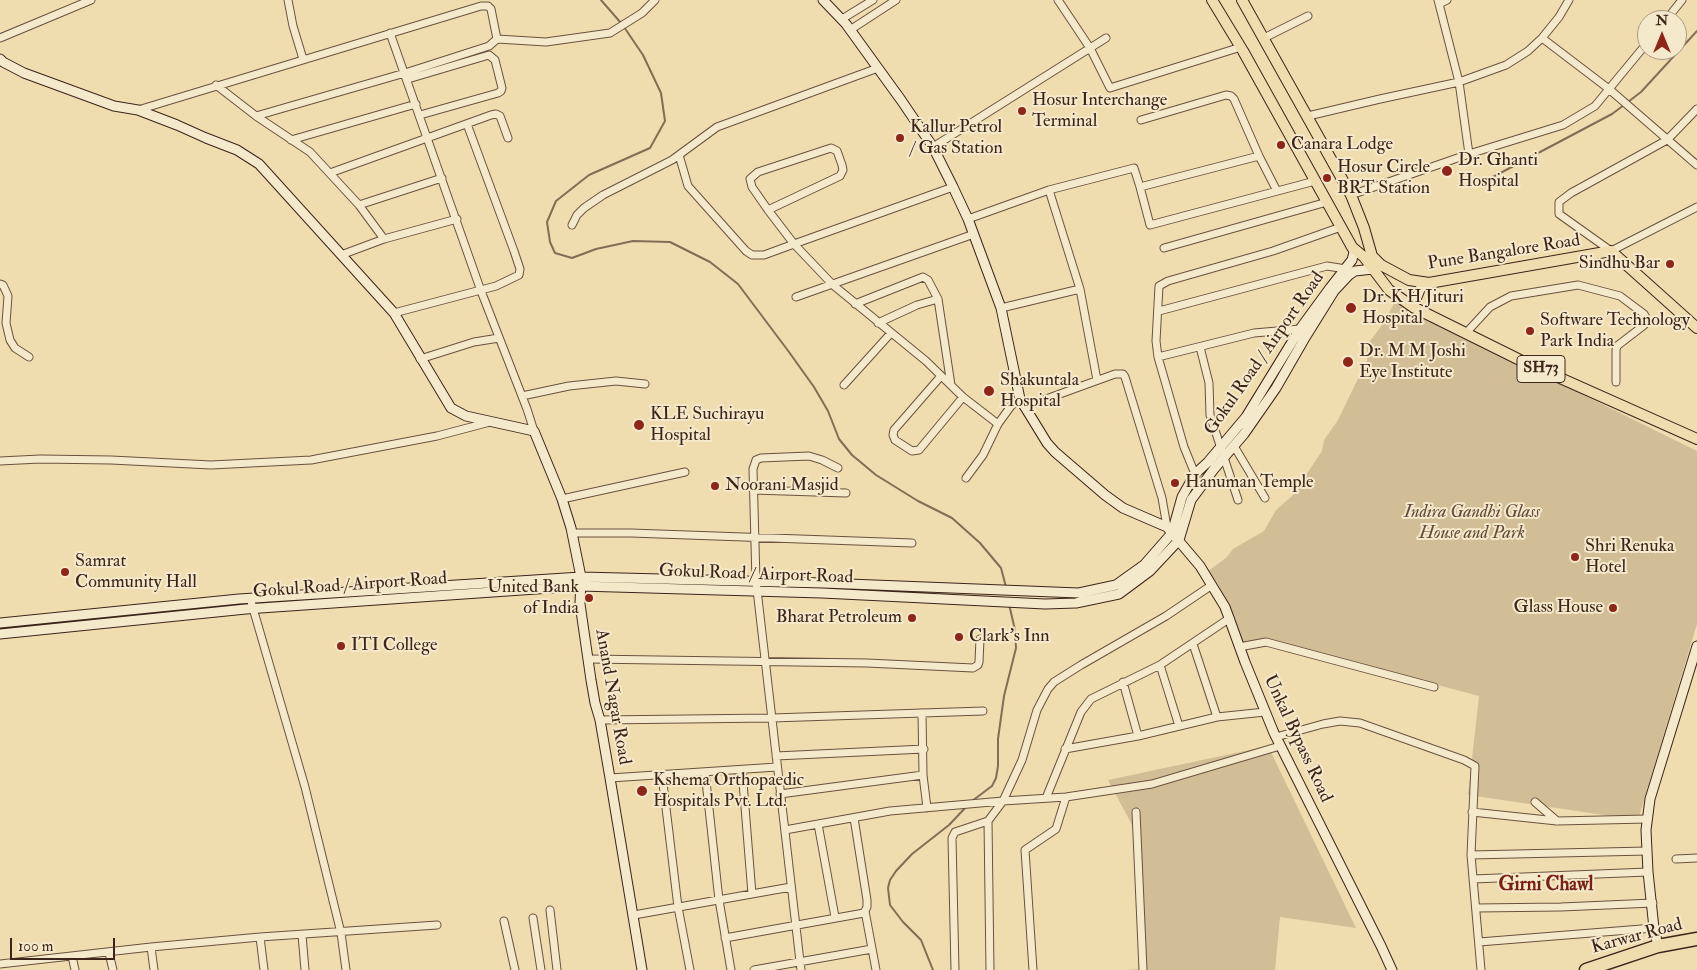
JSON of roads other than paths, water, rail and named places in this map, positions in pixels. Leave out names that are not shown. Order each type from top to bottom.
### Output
[{"type":"highway","name":"Karwar Road","points":[[1586,970],[1658,946],[1697,939]]},
{"type":"main road","points":[[823,0],[842,19],[933,147],[968,219],[1001,308],[1022,403],[1051,448],[1105,495],[1123,508],[1169,530]]},
{"type":"main road","name":"Pune Bangalore Road","points":[[1212,0],[1241,47],[1352,247],[1382,266],[1413,282],[1429,283],[1611,251]]},
{"type":"main road","name":"Pune Bangalore Road","points":[[1242,0],[1351,194],[1364,228],[1368,256],[1373,269],[1389,290],[1413,307]]},
{"type":"main road","points":[[1,61],[24,73],[93,99],[114,106],[138,110],[237,150],[259,164],[394,314],[451,408],[466,416],[534,431]]},
{"type":"main road","name":"Gokul Road / Airport Road","points":[[0,634],[253,609],[581,581],[757,592],[1045,604],[1119,594],[1150,571],[1179,540],[1191,500],[1224,456],[1244,434],[1276,388],[1344,275],[1354,256],[1352,247]]},
{"type":"main road","points":[[1611,251],[1697,328]]},
{"type":"main road","name":"Gokul Road / Airport Road","points":[[0,623],[250,598],[581,581],[756,581],[1045,592],[1079,598],[1116,585],[1144,564],[1169,530],[1182,497],[1195,474],[1246,417],[1300,329],[1344,275],[1368,256]]},
{"type":"main road","points":[[1344,275],[1354,271],[1373,269]]},
{"type":"main road","points":[[1413,307],[1421,287],[1429,283]]},
{"type":"main road","name":"SH73","points":[[1413,307],[1522,361],[1697,439]]},
{"type":"main road","name":"Anand Nagar Road","points":[[534,431],[562,499],[572,533],[581,581],[580,604],[595,703],[600,720],[642,970]]},
{"type":"main road","name":"Unkal Bypass Road","points":[[1169,530],[1200,566],[1226,607],[1239,647],[1280,746],[1392,970]]},
{"type":"main road","points":[[1658,946],[1654,928],[1653,903],[1648,872],[1647,818],[1650,799],[1697,646]]},
{"type":"street","points":[[288,0],[293,26],[303,59]]},
{"type":"street","points":[[406,76],[488,46],[498,40],[546,42],[602,35],[617,30],[642,13],[656,0]]},
{"type":"street","points":[[842,19],[873,0]]},
{"type":"street","points":[[850,30],[896,0]]},
{"type":"street","points":[[1058,0],[1090,48],[1110,88],[1241,47]]},
{"type":"street","points":[[1447,0],[1438,2],[1459,82],[1469,154]]},
{"type":"street","points":[[1308,116],[1380,98],[1459,82],[1506,65],[1528,51],[1542,38],[1569,0]]},
{"type":"street","points":[[1674,10],[1682,0]]},
{"type":"street","points":[[0,38],[87,1]]},
{"type":"street","points":[[138,110],[216,85],[485,6],[488,6],[492,12],[498,40]]},
{"type":"street","points":[[1264,38],[1308,16]]},
{"type":"street","points":[[390,33],[457,219],[480,291],[534,431]]},
{"type":"street","points":[[933,147],[1106,38]]},
{"type":"street","points":[[1542,38],[1608,89],[1697,165]]},
{"type":"street","points":[[256,116],[489,55],[495,60],[502,88],[501,91],[420,115]]},
{"type":"street","points":[[1351,194],[1469,154],[1563,125],[1595,106],[1637,55]]},
{"type":"street","points":[[572,225],[577,215],[584,208],[679,155],[717,127],[878,68]]},
{"type":"street","points":[[216,85],[256,116],[310,152],[359,205],[384,239]]},
{"type":"street","points":[[1141,120],[1226,95],[1231,96],[1277,191]]},
{"type":"street","points":[[291,140],[416,104]]},
{"type":"street","points":[[1697,109],[1667,140],[1571,193],[1559,202],[1559,214],[1611,251],[1697,207]]},
{"type":"street","points":[[330,174],[496,114],[502,120],[508,138]]},
{"type":"street","points":[[394,314],[480,291],[511,280],[519,275],[520,269],[467,124]]},
{"type":"street","points":[[768,210],[840,176],[843,170],[835,149],[827,149],[753,175],[750,183],[768,210],[794,244],[833,285],[926,361],[963,397],[998,424]]},
{"type":"street","points":[[679,155],[688,186],[746,252],[752,255],[764,255],[953,187]]},
{"type":"street","points":[[1140,187],[1260,156]]},
{"type":"street","points":[[968,219],[1049,190],[1134,168],[1150,225],[1315,181]]},
{"type":"street","points":[[359,205],[442,178]]},
{"type":"street","points":[[1049,190],[1080,289],[1097,380]]},
{"type":"street","points":[[1164,248],[1327,202]]},
{"type":"street","points":[[341,255],[384,239],[457,219]]},
{"type":"street","points":[[1195,474],[1184,447],[1158,357],[1156,341],[1159,286],[1163,283],[1273,251],[1341,227]]},
{"type":"street","points":[[796,298],[974,234]]},
{"type":"street","points":[[1159,311],[1327,266],[1344,275]]},
{"type":"street","points":[[855,304],[923,277],[928,280],[938,299],[951,386]]},
{"type":"street","points":[[0,284],[8,296],[6,323],[10,340],[15,348],[29,357]]},
{"type":"street","points":[[1466,333],[1490,307],[1512,296],[1578,285],[1620,296],[1644,314],[1648,321],[1617,346],[1616,382]]},
{"type":"street","points":[[1001,308],[1080,289]]},
{"type":"street","points":[[878,323],[917,305],[938,299]]},
{"type":"street","points":[[1158,357],[1254,333],[1300,329]]},
{"type":"street","points":[[844,385],[891,333]]},
{"type":"street","points":[[420,359],[474,342],[499,338]]},
{"type":"street","points":[[1200,347],[1208,383],[1210,415],[1238,500]]},
{"type":"street","points":[[966,478],[1011,406],[1120,373],[1125,377],[1162,498],[1169,530]]},
{"type":"street","points":[[941,376],[894,430],[893,436],[895,440],[912,451],[919,450],[963,397]]},
{"type":"street","points":[[522,396],[554,388],[606,382],[645,384]]},
{"type":"street","points":[[0,462],[40,459],[211,464],[311,460],[437,436],[493,422]]},
{"type":"street","points":[[1234,446],[1265,498]]},
{"type":"street","points":[[801,970],[757,592],[754,537],[754,464],[761,458],[809,456],[838,468]]},
{"type":"street","points":[[562,499],[685,472]]},
{"type":"street","points":[[753,490],[846,494]]},
{"type":"street","points":[[572,533],[912,543]]},
{"type":"street","points":[[954,970],[952,836],[958,831],[988,821],[1003,801],[1022,760],[1037,710],[1048,689],[1054,682],[1166,616],[1212,585]]},
{"type":"street","points":[[250,598],[305,787],[341,933],[346,970]]},
{"type":"street","points":[[1046,798],[1065,749],[1090,699],[1160,665],[1230,618]]},
{"type":"street","points":[[588,659],[867,663],[973,668],[979,662],[980,639]]},
{"type":"street","points":[[1239,647],[1266,642],[1434,687]]},
{"type":"street","points":[[1193,644],[1217,717]]},
{"type":"street","points":[[1160,665],[1179,726]]},
{"type":"street","points":[[1123,682],[1138,736]]},
{"type":"street","points":[[600,720],[772,718],[983,711]]},
{"type":"street","points":[[1065,749],[1138,736],[1217,717],[1265,712]]},
{"type":"street","points":[[922,713],[923,775],[927,808]]},
{"type":"street","points":[[1276,737],[1322,724],[1340,721],[1360,723],[1464,760],[1475,766],[1471,855],[1481,970]]},
{"type":"street","points":[[785,830],[890,811],[1066,797],[1152,784],[1280,746]]},
{"type":"street","points":[[776,756],[924,749]]},
{"type":"street","points":[[610,778],[777,767]]},
{"type":"street","points":[[742,770],[752,894]]},
{"type":"street","points":[[705,772],[719,900],[731,970]]},
{"type":"street","points":[[662,775],[678,907],[690,970]]},
{"type":"street","points":[[780,794],[923,775]]},
{"type":"street","points":[[1033,970],[1025,850],[1056,829],[1066,797]]},
{"type":"street","points":[[1535,802],[1557,821]]},
{"type":"street","points":[[1136,812],[1143,970]]},
{"type":"street","points":[[1472,812],[1557,821],[1647,818]]},
{"type":"street","points":[[854,818],[876,970]]},
{"type":"street","points":[[988,821],[990,970]]},
{"type":"street","points":[[818,824],[835,917]]},
{"type":"street","points":[[1471,855],[1647,851]]},
{"type":"street","points":[[1676,860],[1697,858]]},
{"type":"street","points":[[1473,879],[1648,872]]},
{"type":"street","points":[[634,915],[791,887]]},
{"type":"street","points":[[1476,908],[1653,903]]},
{"type":"street","points":[[550,910],[557,970]]},
{"type":"street","points":[[725,938],[866,911]]},
{"type":"street","points":[[533,918],[541,970]]},
{"type":"street","points":[[504,922],[514,970]]},
{"type":"street","points":[[0,964],[260,937],[437,925]]},
{"type":"street","points":[[1479,942],[1654,928]]},
{"type":"street","points":[[302,935],[305,970]]},
{"type":"street","points":[[260,937],[264,970]]},
{"type":"street","points":[[151,947],[154,970]]},
{"type":"street","points":[[754,970],[872,949]]},
{"type":"street","points":[[110,953],[113,970]]},
{"type":"street","points":[[72,956],[75,970]]},
{"type":"waterway","points":[[601,0],[621,23]]},
{"type":"waterway","points":[[624,27],[643,55],[661,93],[665,121],[650,148],[589,175],[556,201],[547,222],[550,242],[555,253],[572,258],[596,249],[633,241],[670,242],[710,262],[738,284],[789,352],[814,387],[828,411],[839,439],[852,455],[876,475],[918,501],[952,518],[980,543],[1001,568],[1006,587]]},
{"type":"waterway","points":[[1628,102],[1641,92],[1697,31]]},
{"type":"waterway","points":[[1489,179],[1612,114],[1624,105]]},
{"type":"waterway","points":[[972,801],[992,786],[996,778],[998,739],[1004,696],[1016,648],[1015,630],[1009,604]]},
{"type":"waterway","points":[[933,970],[921,940],[903,922],[890,905],[888,888],[890,880],[896,871],[912,854],[949,825],[967,806]]},
{"type":"place","name":"Hosur Interchange Terminal","points":[[1022,111]]},
{"type":"place","name":"Kallur Petrol / Gas Station","points":[[900,138]]},
{"type":"place","name":"Canara Lodge","points":[[1281,145]]},
{"type":"place","name":"Dr. Ghanti Hospital","points":[[1447,171]]},
{"type":"place","name":"Hosur Circle BRT Station","points":[[1327,178]]},
{"type":"place","name":"Sindhu Bar","points":[[1670,264]]},
{"type":"place","name":"Dr. K H Jituri Hospital","points":[[1351,308]]},
{"type":"place","name":"Software Technology Park India","points":[[1530,331]]},
{"type":"place","name":"Dr. M M Joshi Eye Institute","points":[[1348,362]]},
{"type":"place","name":"Shakuntala Hospital","points":[[989,391]]},
{"type":"place","name":"KLE Suchirayu Hospital","points":[[639,425]]},
{"type":"place","name":"Hanuman Temple","points":[[1175,483]]},
{"type":"place","name":"Noorani Masjid","points":[[715,486]]},
{"type":"place","name":"Shri Renuka Hotel","points":[[1575,557]]},
{"type":"place","name":"Samrat Community Hall","points":[[65,572]]},
{"type":"place","name":"United Bank of India","points":[[589,598]]},
{"type":"place","name":"Glass House","points":[[1613,608]]},
{"type":"place","name":"Bharat Petroleum","points":[[912,618]]},
{"type":"place","name":"Clark's Inn","points":[[959,637]]},
{"type":"place","name":"ITI College","points":[[341,646]]},
{"type":"place","name":"Kshema Orthopaedic Hospitals Pvt. Ltd.","points":[[642,791]]},
{"type":"district","name":"Girni Chawl","points":[[1546,886]]},
{"type":"park label","name":"Indira Gandhi Glass House and Park","points":[[1472,523]]}]
